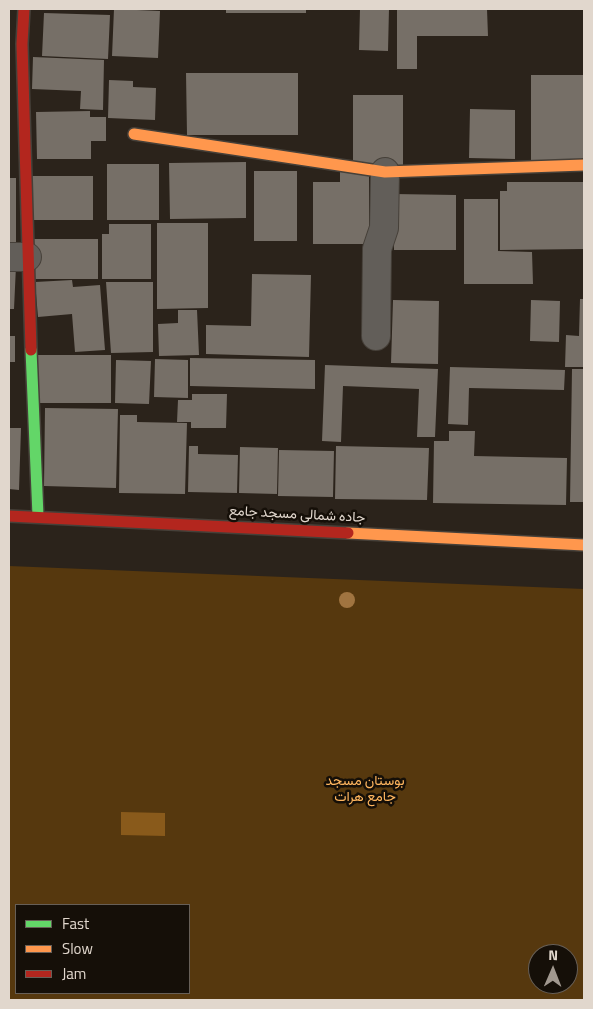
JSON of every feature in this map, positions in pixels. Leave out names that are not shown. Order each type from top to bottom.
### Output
[{"type":"street","points":[[24,9],[18,257],[38,516]]},
{"type":"street","points":[[134,134],[385,172],[584,165]]},
{"type":"street","points":[[376,336],[377,249],[384,228],[385,172]]},
{"type":"street","name":"جاده شمالی مسجد جامع","points":[[9,516],[584,545]]},
{"type":"green space","name":"بوستان مسجد جامع هرات","points":[[9,566],[584,589],[584,1000],[9,1000]]},
{"type":"shaded area","points":[[121,812],[165,813],[165,836],[121,835]]},
{"type":"building","points":[[114,9],[160,11],[158,58],[112,56]]},
{"type":"building","points":[[226,9],[306,9],[306,13],[226,13]]},
{"type":"building","points":[[360,9],[389,9],[388,51],[359,50]]},
{"type":"building","points":[[397,9],[487,9],[488,36],[417,36],[417,69],[397,69]]},
{"type":"building","points":[[44,13],[110,15],[108,59],[42,56]]},
{"type":"building","points":[[33,57],[104,60],[103,110],[80,109],[81,91],[32,89]]},
{"type":"building","points":[[186,73],[298,73],[298,135],[187,135]]},
{"type":"building","points":[[531,75],[584,75],[584,161],[531,161]]},
{"type":"building","points":[[109,80],[133,81],[133,87],[156,88],[155,120],[108,118]]},
{"type":"building","points":[[353,95],[403,95],[403,165],[353,165]]},
{"type":"building","points":[[470,109],[515,110],[515,159],[469,158]]},
{"type":"building","points":[[90,111],[90,117],[106,117],[106,141],[91,141],[91,159],[37,159],[36,112]]},
{"type":"building","points":[[246,162],[246,218],[170,219],[169,163]]},
{"type":"building","points":[[107,164],[159,164],[159,220],[107,220]]},
{"type":"building","points":[[254,171],[297,171],[297,241],[254,241]]},
{"type":"building","points":[[340,172],[369,172],[369,244],[313,244],[313,182],[340,182]]},
{"type":"building","points":[[31,176],[93,176],[93,220],[31,220]]},
{"type":"building","points":[[9,178],[16,178],[16,251],[9,251]]},
{"type":"building","points":[[507,182],[584,182],[584,249],[500,250],[500,191],[507,191]]},
{"type":"building","points":[[394,194],[456,195],[456,250],[394,250]]},
{"type":"building","points":[[464,199],[498,199],[498,251],[532,252],[533,284],[464,284]]},
{"type":"building","points":[[157,223],[208,223],[208,308],[157,309]]},
{"type":"building","points":[[109,224],[151,224],[151,279],[102,279],[102,234],[109,234]]},
{"type":"building","points":[[33,239],[98,239],[98,279],[33,279]]},
{"type":"building","points":[[9,266],[16,266],[14,309],[9,309]]},
{"type":"building","points":[[252,274],[311,275],[309,357],[206,354],[206,325],[251,326]]},
{"type":"building","points":[[72,280],[73,287],[100,285],[105,350],[75,352],[72,314],[38,317],[35,282]]},
{"type":"building","points":[[106,282],[153,282],[153,352],[111,353]]},
{"type":"building","points":[[580,299],[584,299],[584,367],[565,367],[566,335],[579,336]]},
{"type":"building","points":[[393,300],[439,301],[438,364],[391,363]]},
{"type":"building","points":[[531,300],[560,301],[559,342],[530,341]]},
{"type":"building","points":[[178,310],[197,310],[199,355],[159,356],[158,324],[178,323]]},
{"type":"building","points":[[9,336],[15,336],[15,362],[9,362]]},
{"type":"building","points":[[36,355],[111,355],[111,403],[37,403]]},
{"type":"building","points":[[190,358],[315,360],[315,389],[190,386]]},
{"type":"building","points":[[155,359],[188,360],[188,398],[154,397]]},
{"type":"building","points":[[116,360],[151,361],[149,404],[115,403]]},
{"type":"building","points":[[325,365],[438,369],[435,437],[417,437],[419,389],[343,386],[341,442],[322,441]]},
{"type":"building","points":[[450,367],[565,370],[564,390],[469,388],[468,425],[448,424]]},
{"type":"building","points":[[572,369],[584,369],[584,502],[570,502]]},
{"type":"building","points":[[192,394],[227,394],[226,428],[191,428],[191,422],[177,422],[178,400],[192,400]]},
{"type":"building","points":[[45,408],[118,409],[116,488],[44,486]]},
{"type":"building","points":[[120,415],[137,415],[137,422],[187,423],[185,494],[119,493]]},
{"type":"building","points":[[9,428],[21,428],[19,490],[9,489]]},
{"type":"building","points":[[449,431],[475,431],[474,456],[567,458],[566,505],[433,503],[434,441],[449,441]]},
{"type":"building","points":[[189,446],[198,446],[198,454],[238,455],[237,493],[188,492]]},
{"type":"building","points":[[336,446],[429,448],[427,500],[335,499]]},
{"type":"building","points":[[240,447],[278,448],[277,494],[239,493]]},
{"type":"building","points":[[279,450],[334,451],[333,497],[278,496]]},
{"type":"traffic: fast","points":[[31,350],[38,516]]},
{"type":"traffic: slow","points":[[134,134],[385,172],[584,165]]},
{"type":"traffic: slow","points":[[348,533],[584,545]]},
{"type":"traffic: jam","points":[[24,9],[22,44],[31,350]]},
{"type":"traffic: jam","points":[[9,516],[348,533]]}]
